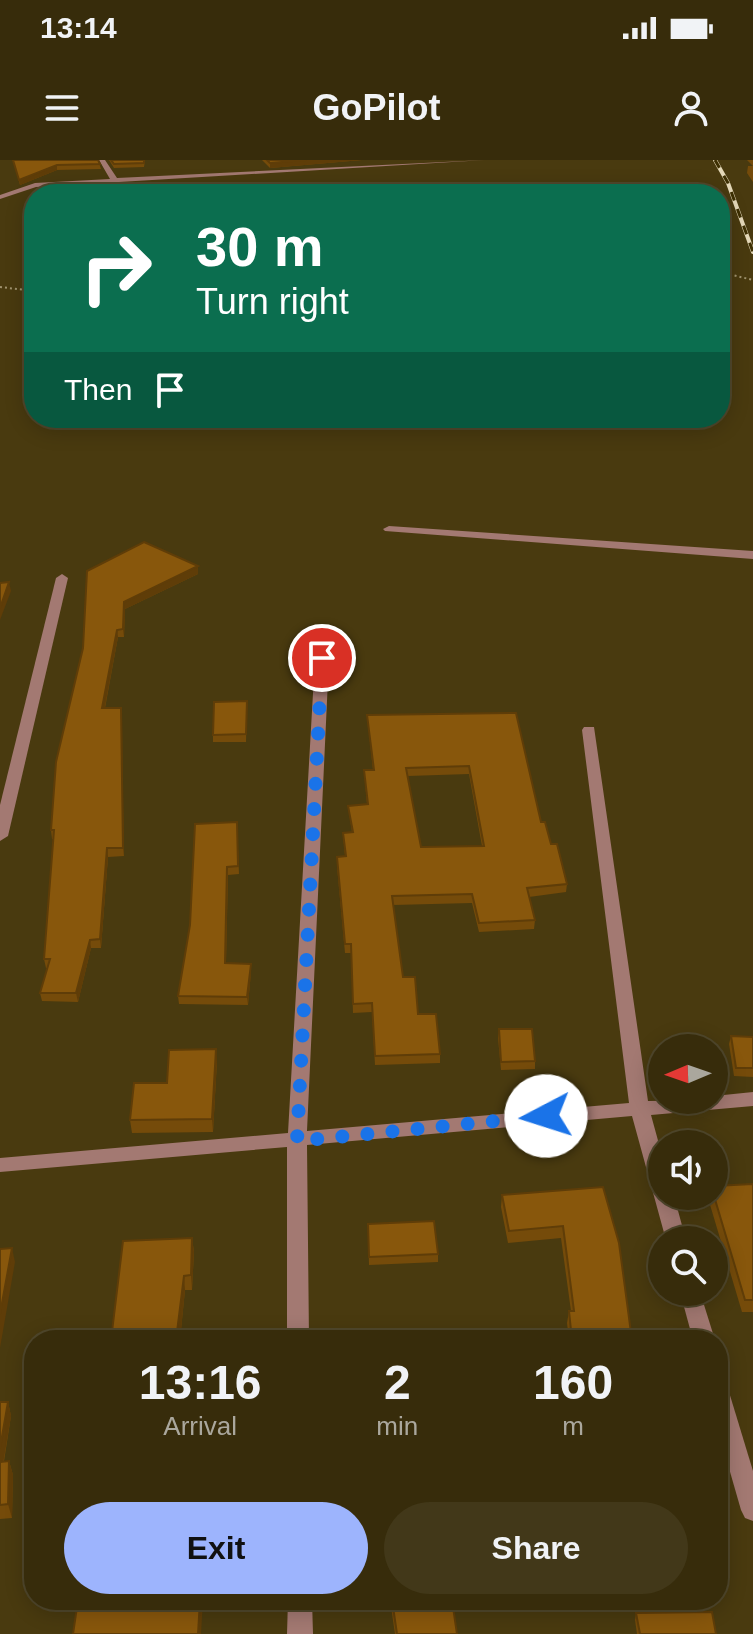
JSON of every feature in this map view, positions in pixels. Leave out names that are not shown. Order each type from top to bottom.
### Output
[{"type":"street","points":[[102,160],[115,181]]},
{"type":"street","points":[[242,160],[255,174]]},
{"type":"street","points":[[55,184],[482,160]]},
{"type":"street","points":[[0,197],[24,189]]},
{"type":"street","points":[[389,529],[753,555]]},
{"type":"street","points":[[0,836],[62,578]]},
{"type":"street","points":[[298,1330],[297,1141],[322,658]]},
{"type":"street","points":[[589,730],[639,1107],[648,1139]]},
{"type":"street","points":[[0,1165],[753,1099]]},
{"type":"street","points":[[694,1306],[701,1330]]},
{"type":"street","points":[[728,1426],[753,1510]]},
{"type":"street","points":[[300,1610],[300,1634]]},
{"type":"path","points":[[730,274],[753,280]]},
{"type":"path","points":[[0,287],[24,290]]},
{"type":"building","points":[[13,160],[98,160],[100,164],[57,165],[19,180]]},
{"type":"building","points":[[111,160],[144,160],[144,163],[114,164]]},
{"type":"building","points":[[267,160],[306,160],[270,163]]},
{"type":"building","points":[[144,542],[198,566],[124,602],[123,629],[117,630],[102,708],[121,708],[123,848],[107,848],[100,939],[90,940],[76,993],[40,993],[50,959],[44,959],[56,762],[83,648],[87,571]]},
{"type":"building","points":[[9,582],[0,608],[0,583]]},
{"type":"building","points":[[247,701],[246,734],[213,735],[214,702]]},
{"type":"building","points":[[516,713],[541,822],[545,822],[551,844],[557,844],[567,884],[527,888],[535,920],[479,923],[472,894],[392,896],[403,977],[415,977],[418,1014],[436,1014],[440,1054],[375,1056],[372,1003],[353,1004],[351,944],[345,944],[337,857],[346,856],[343,833],[353,832],[348,806],[368,804],[364,770],[374,770],[367,715]],"holes":[[[469,766],[484,846],[421,847],[406,768]]]},
{"type":"building","points":[[237,822],[238,866],[227,867],[225,963],[251,964],[247,997],[178,996],[190,925],[195,824]]},
{"type":"building","points":[[499,1029],[532,1029],[535,1061],[501,1062]]},
{"type":"building","points":[[731,1036],[753,1037],[753,1068],[736,1068]]},
{"type":"building","points":[[216,1049],[212,1119],[130,1120],[134,1083],[167,1083],[169,1050]]},
{"type":"building","points":[[753,1184],[753,1300],[745,1300],[728,1243],[728,1226],[723,1226],[718,1210],[728,1210],[728,1185]]},
{"type":"building","points":[[603,1187],[619,1243],[631,1330],[571,1330],[569,1311],[574,1311],[563,1226],[509,1231],[502,1195]]},
{"type":"building","points":[[434,1221],[438,1254],[369,1257],[368,1224]]},
{"type":"building","points":[[192,1238],[191,1275],[184,1276],[177,1330],[112,1330],[123,1241]]},
{"type":"building","points":[[12,1248],[0,1314],[0,1249]]},
{"type":"building","points":[[0,1402],[8,1402],[0,1448]]},
{"type":"building","points":[[9,1461],[8,1504],[0,1505],[0,1462]]},
{"type":"building","points":[[77,1610],[199,1610],[198,1634],[73,1634]]},
{"type":"building","points":[[393,1610],[453,1610],[457,1634],[397,1634]]},
{"type":"building","points":[[712,1612],[716,1634],[640,1634],[636,1613]]},
{"type":"railway","points":[[715,160],[728,184]]},
{"type":"railway","points":[[730,189],[753,252]]},
{"type":"route","points":[[322,658],[297,1141],[546,1116]]}]
